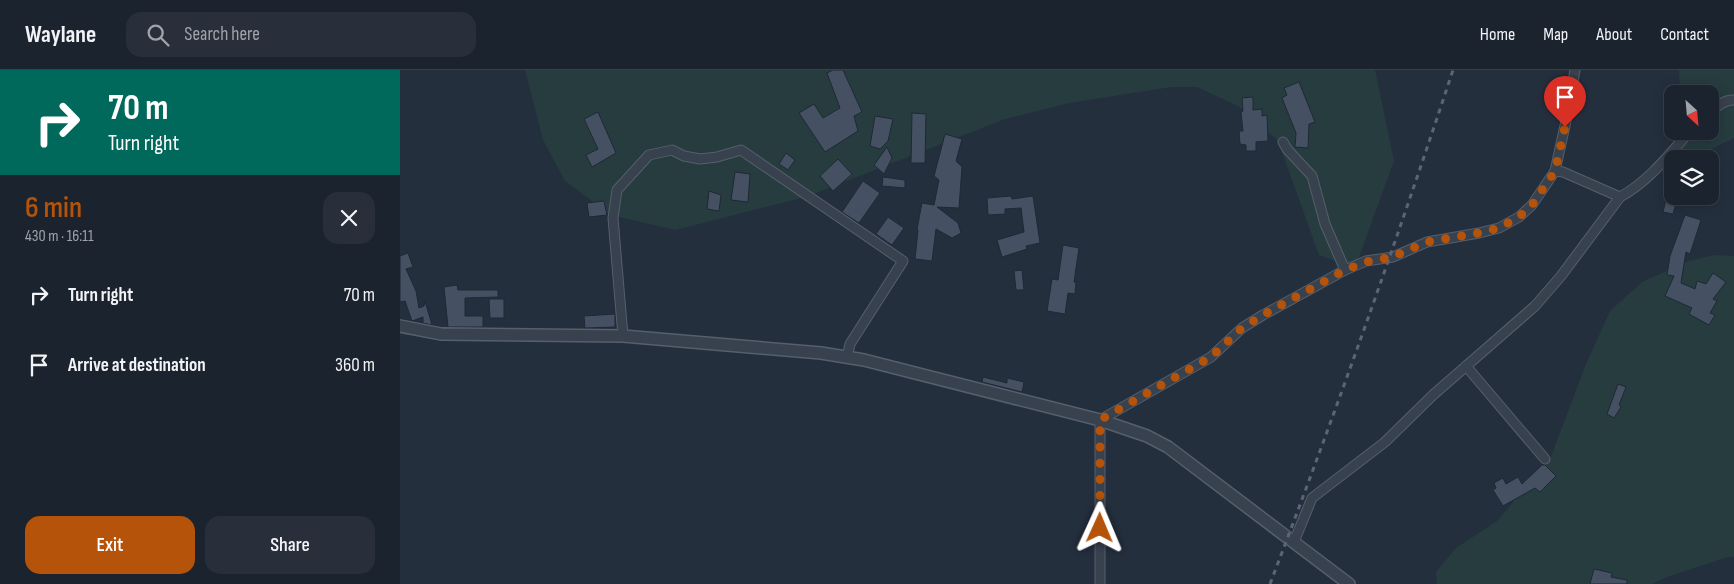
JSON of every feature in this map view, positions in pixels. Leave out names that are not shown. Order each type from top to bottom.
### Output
[{"type":"street","points":[[1100,420],[1211,357],[1242,328],[1263,315],[1345,270],[1366,262],[1392,257],[1427,242],[1499,228],[1519,217],[1532,205],[1555,171],[1575,70]]},
{"type":"street","points":[[1719,105],[1731,99],[1734,100]]},
{"type":"street","points":[[1294,542],[1312,498],[1385,442],[1466,366],[1535,306],[1561,276],[1620,197],[1636,189],[1682,140]]},
{"type":"street","points":[[1283,142],[1312,176],[1325,224],[1345,270]]},
{"type":"street","points":[[623,336],[613,218],[617,190],[649,155],[672,150],[684,156],[700,159],[718,157],[741,150],[903,262],[850,344],[847,357]]},
{"type":"street","points":[[1555,171],[1563,172],[1620,197]]},
{"type":"street","points":[[400,326],[441,334],[623,336],[821,353],[883,364],[1100,420],[1147,436],[1168,446],[1349,584]]},
{"type":"street","points":[[1466,366],[1545,460]]},
{"type":"street","points":[[1100,420],[1100,584]]},
{"type":"green space","points":[[525,70],[1375,70],[1394,161],[1355,268],[1319,255],[1278,141],[1240,107],[1197,87],[1171,87],[1069,103],[1005,119],[806,197],[675,230],[611,215],[565,181],[543,140]]},
{"type":"green space","points":[[1679,70],[1734,70],[1734,138],[1709,150],[1683,150],[1682,140],[1719,140],[1719,85],[1680,85]]},
{"type":"green space","points":[[1714,255],[1734,256],[1734,557],[1728,557],[1667,577],[1652,584],[1437,584],[1436,572],[1456,548],[1497,521],[1550,459],[1586,364],[1610,311],[1642,282],[1689,261]]},
{"type":"building","points":[[833,70],[843,70],[862,112],[854,116],[858,131],[825,152],[799,113],[814,104],[823,118],[840,108],[827,73]]},
{"type":"building","points":[[1299,82],[1315,122],[1309,124],[1308,148],[1295,147],[1296,133],[1282,98],[1287,95],[1284,88]]},
{"type":"building","points":[[1253,97],[1253,110],[1262,109],[1262,116],[1267,115],[1268,141],[1256,142],[1256,151],[1246,151],[1246,145],[1240,144],[1239,131],[1243,131],[1242,98]]},
{"type":"building","points":[[598,112],[616,153],[592,167],[586,155],[598,149],[584,119]]},
{"type":"building","points":[[912,113],[926,114],[925,163],[911,163]]},
{"type":"building","points":[[875,116],[893,119],[888,141],[880,149],[870,146]]},
{"type":"building","points":[[945,134],[962,139],[956,161],[962,167],[959,208],[937,207],[958,223],[961,233],[952,238],[936,229],[932,261],[915,259],[917,229],[922,203],[934,205],[939,180],[934,176]]},
{"type":"building","points":[[887,147],[892,158],[884,174],[874,165]]},
{"type":"building","points":[[786,153],[795,160],[788,170],[779,164]]},
{"type":"building","points":[[838,159],[852,174],[833,191],[820,176]]},
{"type":"building","points":[[735,172],[750,174],[748,202],[731,200]]},
{"type":"building","points":[[883,177],[905,180],[905,188],[882,186]]},
{"type":"building","points":[[863,181],[880,193],[859,223],[842,212]]},
{"type":"building","points":[[709,191],[721,195],[719,211],[707,209]]},
{"type":"building","points":[[1011,196],[1012,199],[1033,196],[1040,243],[1026,246],[1027,249],[1002,257],[997,240],[1024,232],[1021,208],[1005,209],[1005,214],[988,215],[987,198]]},
{"type":"building","points":[[604,201],[607,215],[589,217],[587,203]]},
{"type":"building","points":[[1665,205],[1676,205],[1673,214],[1663,212]]},
{"type":"building","points":[[1685,215],[1701,220],[1690,254],[1686,252],[1681,283],[1695,289],[1697,281],[1706,284],[1713,273],[1726,282],[1713,299],[1717,301],[1710,313],[1715,315],[1709,325],[1689,314],[1692,308],[1665,296],[1674,276],[1667,275],[1670,256]]},
{"type":"building","points":[[888,217],[904,228],[892,245],[876,234]]},
{"type":"building","points":[[1063,245],[1079,248],[1074,282],[1076,282],[1075,294],[1068,293],[1065,314],[1047,311],[1052,279],[1058,280]]},
{"type":"building","points":[[408,253],[413,267],[406,269],[416,291],[419,308],[424,306],[425,301],[432,325],[423,323],[423,317],[412,321],[405,301],[400,302],[400,256]]},
{"type":"building","points":[[1022,270],[1024,290],[1016,290],[1014,271]]},
{"type":"building","points":[[457,285],[458,290],[498,290],[498,297],[465,298],[465,316],[483,316],[483,327],[448,327],[444,287]]},
{"type":"building","points":[[489,299],[504,299],[504,318],[490,318]]},
{"type":"building","points":[[615,314],[615,327],[585,328],[584,316]]},
{"type":"building","points":[[983,377],[1007,383],[1007,378],[1024,382],[1022,392],[982,382]]},
{"type":"building","points":[[1618,384],[1626,387],[1619,405],[1621,407],[1614,418],[1607,414]]},
{"type":"building","points":[[1542,465],[1545,465],[1556,476],[1540,492],[1535,488],[1503,506],[1493,490],[1496,488],[1494,483],[1503,478],[1506,484],[1518,477],[1522,484]]},
{"type":"building","points":[[1594,569],[1612,573],[1611,577],[1627,580],[1627,584],[1590,584]]},
{"type":"railway","points":[[1270,584],[1364,328],[1453,70]]},
{"type":"route","points":[[1100,528],[1100,420],[1211,357],[1242,328],[1263,315],[1345,270],[1366,262],[1392,257],[1427,242],[1499,228],[1519,217],[1532,205],[1555,171],[1565,127]]}]
